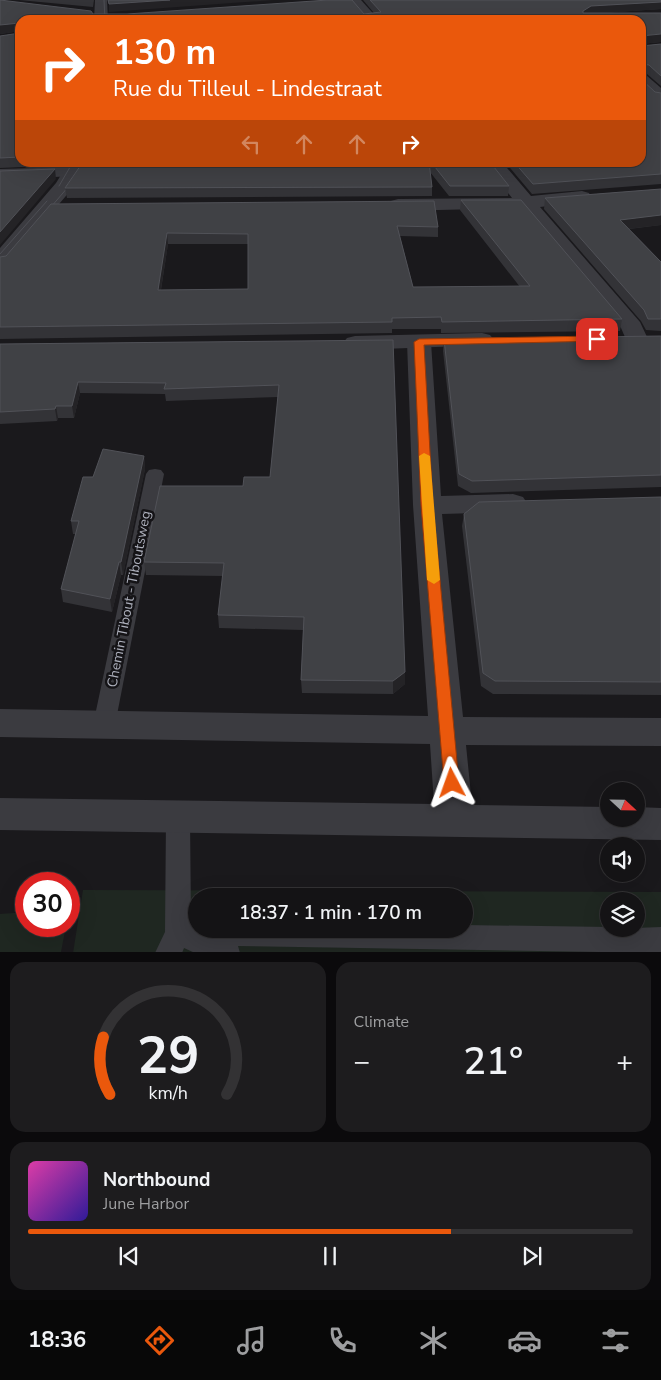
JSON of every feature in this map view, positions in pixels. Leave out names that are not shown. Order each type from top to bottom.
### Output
[{"type":"street","points":[[101,0],[104,15]]},
{"type":"street","points":[[337,1],[354,0],[368,15]]},
{"type":"street","points":[[88,14],[93,15]]},
{"type":"street","points":[[646,82],[661,96]]},
{"type":"street","points":[[0,174],[76,167]]},
{"type":"street","points":[[0,261],[47,206],[76,167]]},
{"type":"street","points":[[496,167],[632,327],[626,339],[661,339]]},
{"type":"street","points":[[377,205],[526,202],[596,196]]},
{"type":"street","points":[[47,206],[69,207]]},
{"type":"street","points":[[329,343],[500,340]]},
{"type":"street","points":[[419,342],[427,505],[454,819]]},
{"type":"street","points":[[427,505],[543,502]]},
{"type":"street","points":[[0,723],[661,732]]},
{"type":"street","points":[[0,814],[178,818],[454,819],[661,824]]},
{"type":"lane","name":"Chemin Tibout - Tiboutsweg","points":[[104,724],[155,474]]},
{"type":"lane","points":[[173,943],[178,818]]},
{"type":"lane","points":[[173,943],[661,940]]},
{"type":"lane","points":[[173,943],[227,952]]},
{"type":"shaded area","points":[[83,890],[188,890],[188,938],[473,938],[473,891],[661,892],[661,952],[73,952],[76,937],[80,937],[80,909]]},
{"type":"shaded area","points":[[15,913],[15,937],[64,937],[61,952],[0,952],[0,914]]},
{"type":"building","points":[[0,0],[91,11],[93,14],[127,14],[352,0],[364,14],[381,12],[370,0],[661,0],[661,2],[591,6],[583,11],[583,13],[661,13],[661,34],[646,36],[646,15],[15,15],[15,24],[0,25]]},
{"type":"building","points":[[108,0],[170,0],[109,4]]},
{"type":"building","points":[[15,34],[15,157],[0,158],[0,36]]},
{"type":"building","points":[[661,44],[661,76],[649,65],[646,65],[646,46]]},
{"type":"building","points":[[646,84],[655,92],[661,93],[661,174],[533,184],[518,167],[646,167]]},
{"type":"building","points":[[80,167],[430,167],[432,187],[65,188]]},
{"type":"building","points":[[435,167],[494,167],[509,186],[450,186]]},
{"type":"building","points":[[55,169],[0,232],[0,171]]},
{"type":"building","points":[[661,189],[661,215],[620,220],[661,262],[661,319],[648,319],[644,310],[545,198]]},
{"type":"building","points":[[461,200],[521,200],[622,319],[442,322],[441,317],[392,318],[392,322],[0,327],[0,257],[6,256],[51,204],[434,201],[438,227],[397,226],[413,287],[530,286]],"holes":[[[167,233],[248,234],[248,289],[158,290]]]},
{"type":"building","points":[[661,336],[661,475],[472,481],[459,474],[444,339]]},
{"type":"building","points":[[393,340],[405,672],[393,681],[301,680],[304,617],[218,615],[224,563],[144,562],[160,486],[243,486],[244,477],[270,477],[279,385],[164,389],[166,383],[78,382],[72,406],[56,406],[55,409],[0,412],[0,344]]},
{"type":"building","points":[[103,449],[144,456],[121,562],[119,562],[110,599],[61,589],[79,521],[71,521],[83,477],[93,477]]},
{"type":"building","points":[[661,497],[661,682],[495,681],[483,673],[464,514],[479,502]]},
{"type":"tram line","points":[[104,0],[105,15]]},
{"type":"tram line","points":[[59,186],[70,167]]},
{"type":"tram line","points":[[44,215],[69,186],[80,167]]},
{"type":"tram line","points":[[0,254],[47,201]]},
{"type":"slow traffic","points":[[424,456],[434,580]]},
{"type":"route","points":[[452,783],[427,505],[419,342],[597,339]]}]
